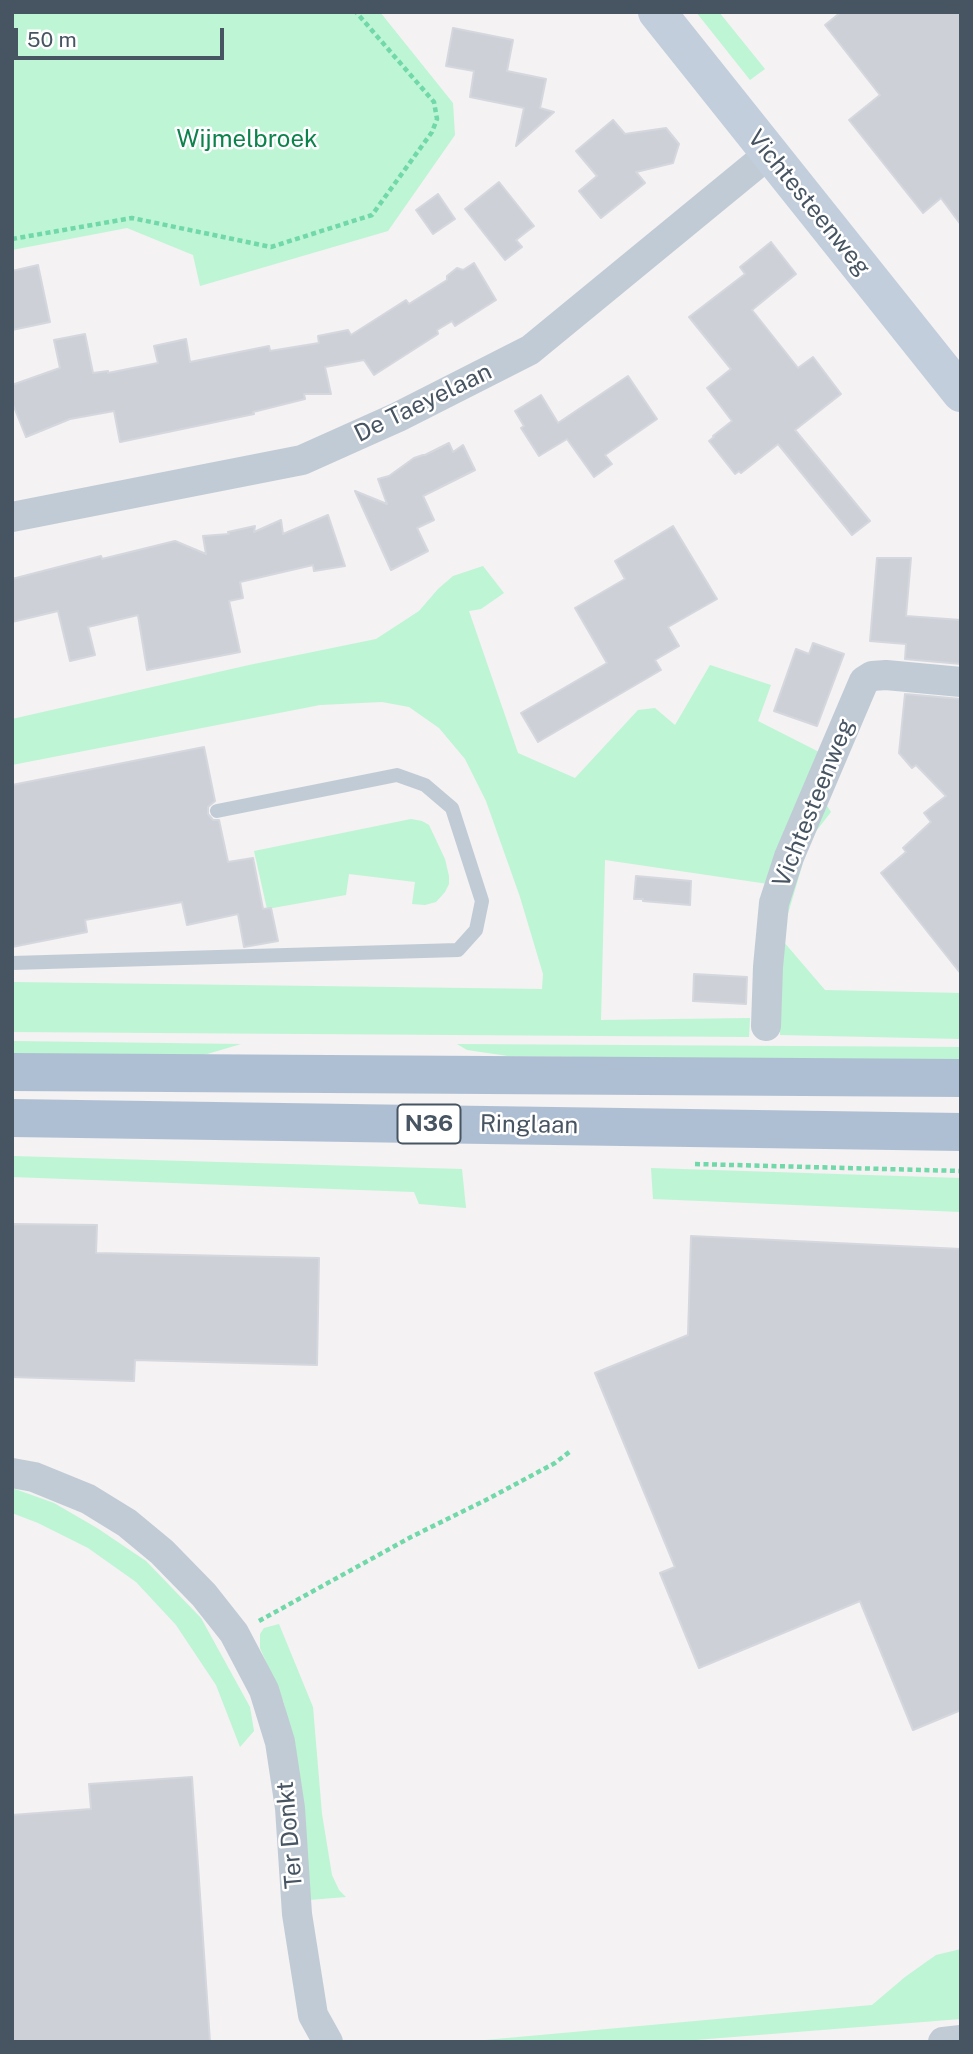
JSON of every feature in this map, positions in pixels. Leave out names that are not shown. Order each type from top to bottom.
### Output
[{"type":"main road","name":"Ringlaan","points":[[12,1072],[961,1079]]},
{"type":"main road","name":"Ringlaan","points":[[12,1118],[961,1132]]},
{"type":"street","name":"Vichtesteenweg","points":[[657,12],[961,393]]},
{"type":"street","name":"De Taeyelaan","points":[[12,517],[302,460],[398,417],[530,350],[769,153]]},
{"type":"street","name":"Vichtesteenweg","points":[[766,1026],[774,902],[805,820],[864,681],[873,676],[886,675],[961,682]]},
{"type":"street","name":"Ter Donkt","points":[[12,1473],[34,1477],[88,1499],[127,1522],[162,1552],[204,1595],[234,1633],[264,1690],[280,1742],[290,1808],[297,1914],[313,2015],[328,2042]]},
{"type":"street","points":[[943,2042],[961,2040]]},
{"type":"lane","points":[[12,963],[458,950],[476,930],[482,901],[452,808],[425,785],[397,775],[217,811]]},
{"type":"path","points":[[12,239],[132,218],[271,247],[372,215],[432,132],[437,119],[434,102],[356,12]]},
{"type":"path","points":[[234,1633],[411,1536],[555,1463],[572,1450]]},
{"type":"green space","name":"Wijmelbroek","points":[[12,12],[380,12],[453,103],[455,135],[388,231],[200,286],[193,255],[127,228],[12,250]]},
{"type":"green space","points":[[696,12],[719,12],[765,69],[750,80]]},
{"type":"green space","points":[[483,566],[504,593],[481,609],[469,611],[518,753],[575,778],[638,710],[655,708],[675,725],[710,665],[771,685],[758,721],[825,755],[775,885],[605,860],[601,1020],[750,1018],[749,1037],[12,1032],[12,982],[542,989],[543,974],[520,897],[486,801],[465,759],[439,728],[409,707],[382,702],[320,705],[12,765],[12,719],[376,639],[419,611],[453,576]]},
{"type":"green space","points":[[820,795],[831,812],[810,839],[785,924],[783,941],[825,990],[961,993],[961,1039],[780,1035],[777,926]]},
{"type":"green space","points":[[411,819],[429,825],[445,859],[449,884],[436,902],[412,904],[415,882],[349,874],[346,895],[267,909],[254,851]]},
{"type":"green space","points":[[12,1041],[241,1044],[197,1057],[12,1055]]},
{"type":"green space","points":[[457,1044],[961,1047],[961,1062],[508,1056],[467,1050]]},
{"type":"green space","points":[[12,1156],[462,1169],[466,1208],[419,1204],[414,1192],[12,1177]]},
{"type":"green space","points":[[651,1168],[961,1178],[961,1212],[653,1199]]},
{"type":"green space","points":[[12,1488],[54,1503],[146,1561],[201,1618],[250,1707],[254,1731],[240,1747],[216,1685],[176,1625],[136,1582],[88,1548],[12,1513]]},
{"type":"green space","points":[[279,1624],[313,1707],[322,1814],[332,1875],[339,1890],[346,1897],[309,1900],[294,1759],[284,1703],[260,1648],[260,1634],[264,1628]]},
{"type":"green space","points":[[961,1949],[961,2019],[670,2042],[463,2042],[872,2005],[936,1955]]},
{"type":"building","points":[[841,12],[961,12],[961,225],[941,198],[923,213],[849,120],[880,95],[825,25]]},
{"type":"building","points":[[453,28],[513,40],[507,71],[546,79],[540,108],[554,112],[516,146],[524,108],[470,97],[474,71],[446,66]]},
{"type":"building","points":[[613,120],[625,134],[666,128],[679,144],[673,163],[636,172],[645,183],[601,218],[579,191],[597,176],[576,151]]},
{"type":"building","points":[[499,182],[534,226],[516,240],[522,247],[505,260],[465,209]]},
{"type":"building","points":[[438,194],[455,219],[433,234],[416,210]]},
{"type":"building","points":[[771,242],[796,274],[752,310],[798,368],[813,357],[841,394],[795,430],[870,521],[852,535],[778,444],[741,473],[739,471],[735,474],[709,441],[732,421],[707,388],[731,369],[689,317],[745,274],[740,267]]},
{"type":"building","points":[[474,263],[496,300],[455,326],[452,321],[437,330],[438,334],[374,375],[364,360],[325,367],[331,394],[304,394],[305,399],[253,412],[254,414],[120,442],[114,411],[70,419],[26,437],[12,402],[12,385],[60,368],[54,340],[85,334],[93,373],[108,373],[158,363],[154,346],[186,339],[190,362],[269,346],[270,351],[319,343],[318,336],[348,330],[351,335],[406,300],[409,304],[447,280],[447,276],[457,268],[463,270]]},
{"type":"building","points":[[38,265],[50,322],[12,330],[12,271]]},
{"type":"building","points":[[628,376],[657,419],[605,455],[612,464],[594,477],[567,439],[539,456],[521,428],[524,426],[515,411],[541,395],[558,423]]},
{"type":"building","points":[[449,443],[453,452],[463,445],[475,470],[423,496],[434,520],[417,528],[428,551],[391,570],[355,491],[387,504],[378,479],[389,476],[414,458]]},
{"type":"building","points":[[328,515],[345,566],[314,571],[313,565],[240,582],[243,598],[229,601],[240,652],[147,670],[138,615],[88,627],[95,655],[70,661],[58,611],[12,622],[12,579],[101,556],[102,559],[175,541],[206,554],[203,536],[229,534],[228,532],[255,526],[254,532],[281,520],[283,534]]},
{"type":"building","points":[[673,526],[717,599],[668,627],[679,646],[655,660],[661,670],[538,742],[521,713],[607,663],[575,608],[625,579],[615,561]]},
{"type":"building","points":[[877,558],[911,558],[906,616],[961,620],[961,664],[905,659],[906,644],[870,641]]},
{"type":"building","points":[[813,643],[844,654],[817,726],[774,711],[796,649],[809,654]]},
{"type":"building","points":[[905,694],[961,699],[961,974],[881,873],[906,852],[903,848],[931,822],[924,813],[946,796],[916,765],[912,768],[899,753]]},
{"type":"building","points":[[204,747],[215,801],[208,807],[208,814],[213,820],[219,820],[228,862],[253,858],[263,909],[271,908],[278,941],[244,947],[238,914],[187,925],[182,902],[85,920],[87,932],[12,947],[12,785]]},
{"type":"building","points":[[636,876],[691,881],[690,905],[634,899]]},
{"type":"building","points":[[694,974],[747,977],[746,1004],[693,1001]]},
{"type":"building","points":[[12,1224],[97,1225],[96,1253],[319,1258],[317,1365],[135,1360],[134,1381],[12,1377]]},
{"type":"building","points":[[691,1236],[961,1249],[961,1710],[913,1730],[860,1601],[699,1668],[660,1573],[675,1567],[595,1373],[688,1335]]},
{"type":"building","points":[[192,1777],[210,2042],[12,2042],[12,1815],[91,1809],[89,1784]]}]
